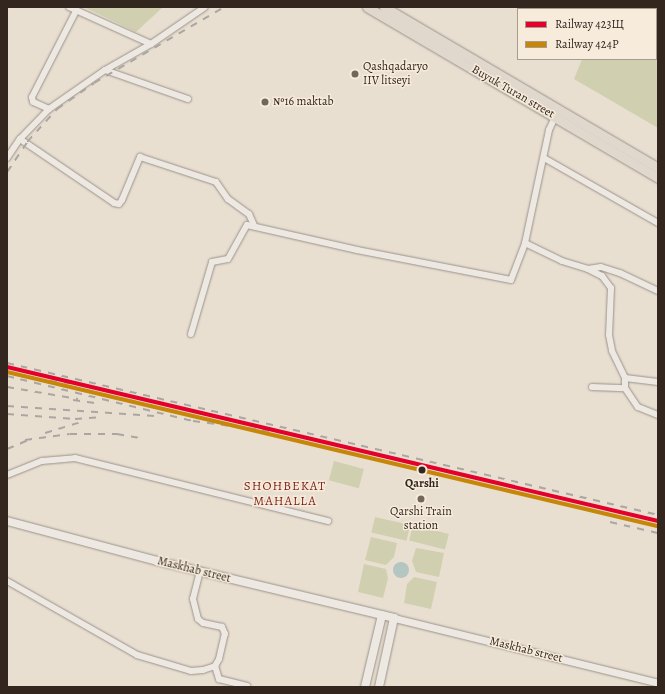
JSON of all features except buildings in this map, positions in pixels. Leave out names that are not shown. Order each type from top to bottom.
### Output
[{"type":"main road","name":"Buyuk Turan street","points":[[367,7],[658,178]]},
{"type":"main road","name":"Buyuk Turan street","points":[[384,7],[658,168]]},
{"type":"main road","name":"Maskhab street","points":[[7,521],[200,571],[394,618]]},
{"type":"main road","points":[[365,687],[382,615]]},
{"type":"main road","points":[[379,687],[394,618]]},
{"type":"street","points":[[69,7],[151,44]]},
{"type":"street","points":[[7,158],[20,139],[48,109],[105,70],[151,44],[205,7]]},
{"type":"street","points":[[48,109],[33,102],[32,98],[76,10]]},
{"type":"street","points":[[105,70],[188,99]]},
{"type":"street","points":[[191,334],[207,272],[212,262],[228,259],[247,225],[254,225],[358,250],[511,280],[525,243],[544,158],[555,117]]},
{"type":"street","points":[[20,139],[114,203],[119,204],[122,200],[140,157],[216,182],[228,199],[249,214],[254,225]]},
{"type":"street","points":[[544,158],[658,223]]},
{"type":"street","points":[[525,243],[562,261],[588,269],[602,276],[611,288],[610,343],[625,378],[625,388],[638,407],[658,415]]},
{"type":"street","points":[[588,269],[601,267],[620,273],[658,291]]},
{"type":"street","points":[[625,378],[658,382]]},
{"type":"street","points":[[592,387],[625,388]]},
{"type":"street","points":[[7,475],[42,461],[75,458],[328,521]]},
{"type":"street","points":[[200,571],[193,599],[198,619],[203,623],[222,627],[225,634],[219,659],[215,666],[219,678],[247,686]]},
{"type":"street","points":[[7,581],[137,655],[191,671],[215,666]]},
{"type":"street","name":"Maskhab street","points":[[394,618],[658,683]]},
{"type":"green space","points":[[84,7],[163,7],[136,32]]},
{"type":"green space","points":[[658,7],[658,128],[574,79],[582,60],[657,60],[657,8],[602,8]]},
{"type":"green space","points":[[334,461],[364,469],[359,488],[329,480]]},
{"type":"green space","points":[[375,517],[410,525],[406,541],[371,533]]},
{"type":"green space","points":[[413,525],[449,534],[445,549],[409,541]]},
{"type":"green space","points":[[371,537],[397,543],[394,557],[386,565],[365,560]]},
{"type":"green space","points":[[416,548],[444,553],[439,577],[416,572],[412,561]]},
{"type":"green space","points":[[364,564],[386,569],[388,578],[383,598],[358,592]]},
{"type":"green space","points":[[414,577],[437,582],[431,609],[404,603],[407,584]]},
{"type":"shaded area","points":[[398,562],[404,562],[409,567],[407,576],[404,578],[398,578],[393,573],[393,567]]},
{"type":"railway","points":[[7,172],[27,142],[57,109],[94,83],[224,7]]},
{"type":"railway","points":[[7,363],[658,515]]},
{"type":"railway","points":[[7,376],[193,421],[284,433]]},
{"type":"railway","points":[[50,381],[78,384]]},
{"type":"railway","points":[[7,387],[78,399]]},
{"type":"railway","points":[[73,400],[95,403]]},
{"type":"railway","points":[[7,406],[155,416]]},
{"type":"railway","points":[[7,414],[75,419],[103,417]]},
{"type":"railway","points":[[45,433],[81,422]]},
{"type":"railway","points":[[25,440],[70,434],[117,434],[140,438]]},
{"type":"railway","points":[[7,449],[30,439]]},
{"type":"railway","points":[[610,522],[658,533]]},
{"type":"rail line","name":"423Щ","points":[[7,367],[658,521]]},
{"type":"rail line","name":"424Р","points":[[7,372],[657,526]]},
{"type":"place","name":"Qashqadaryo IIV litseyi","points":[[355,74]]},
{"type":"place","name":"№16 maktab","points":[[265,102]]},
{"type":"place","name":"Qarshi","points":[[422,470]]},
{"type":"place","name":"Qarshi Train station","points":[[421,499]]},
{"type":"district","name":"SHOHBEKAT MAHALLA","points":[[285,494]]}]
